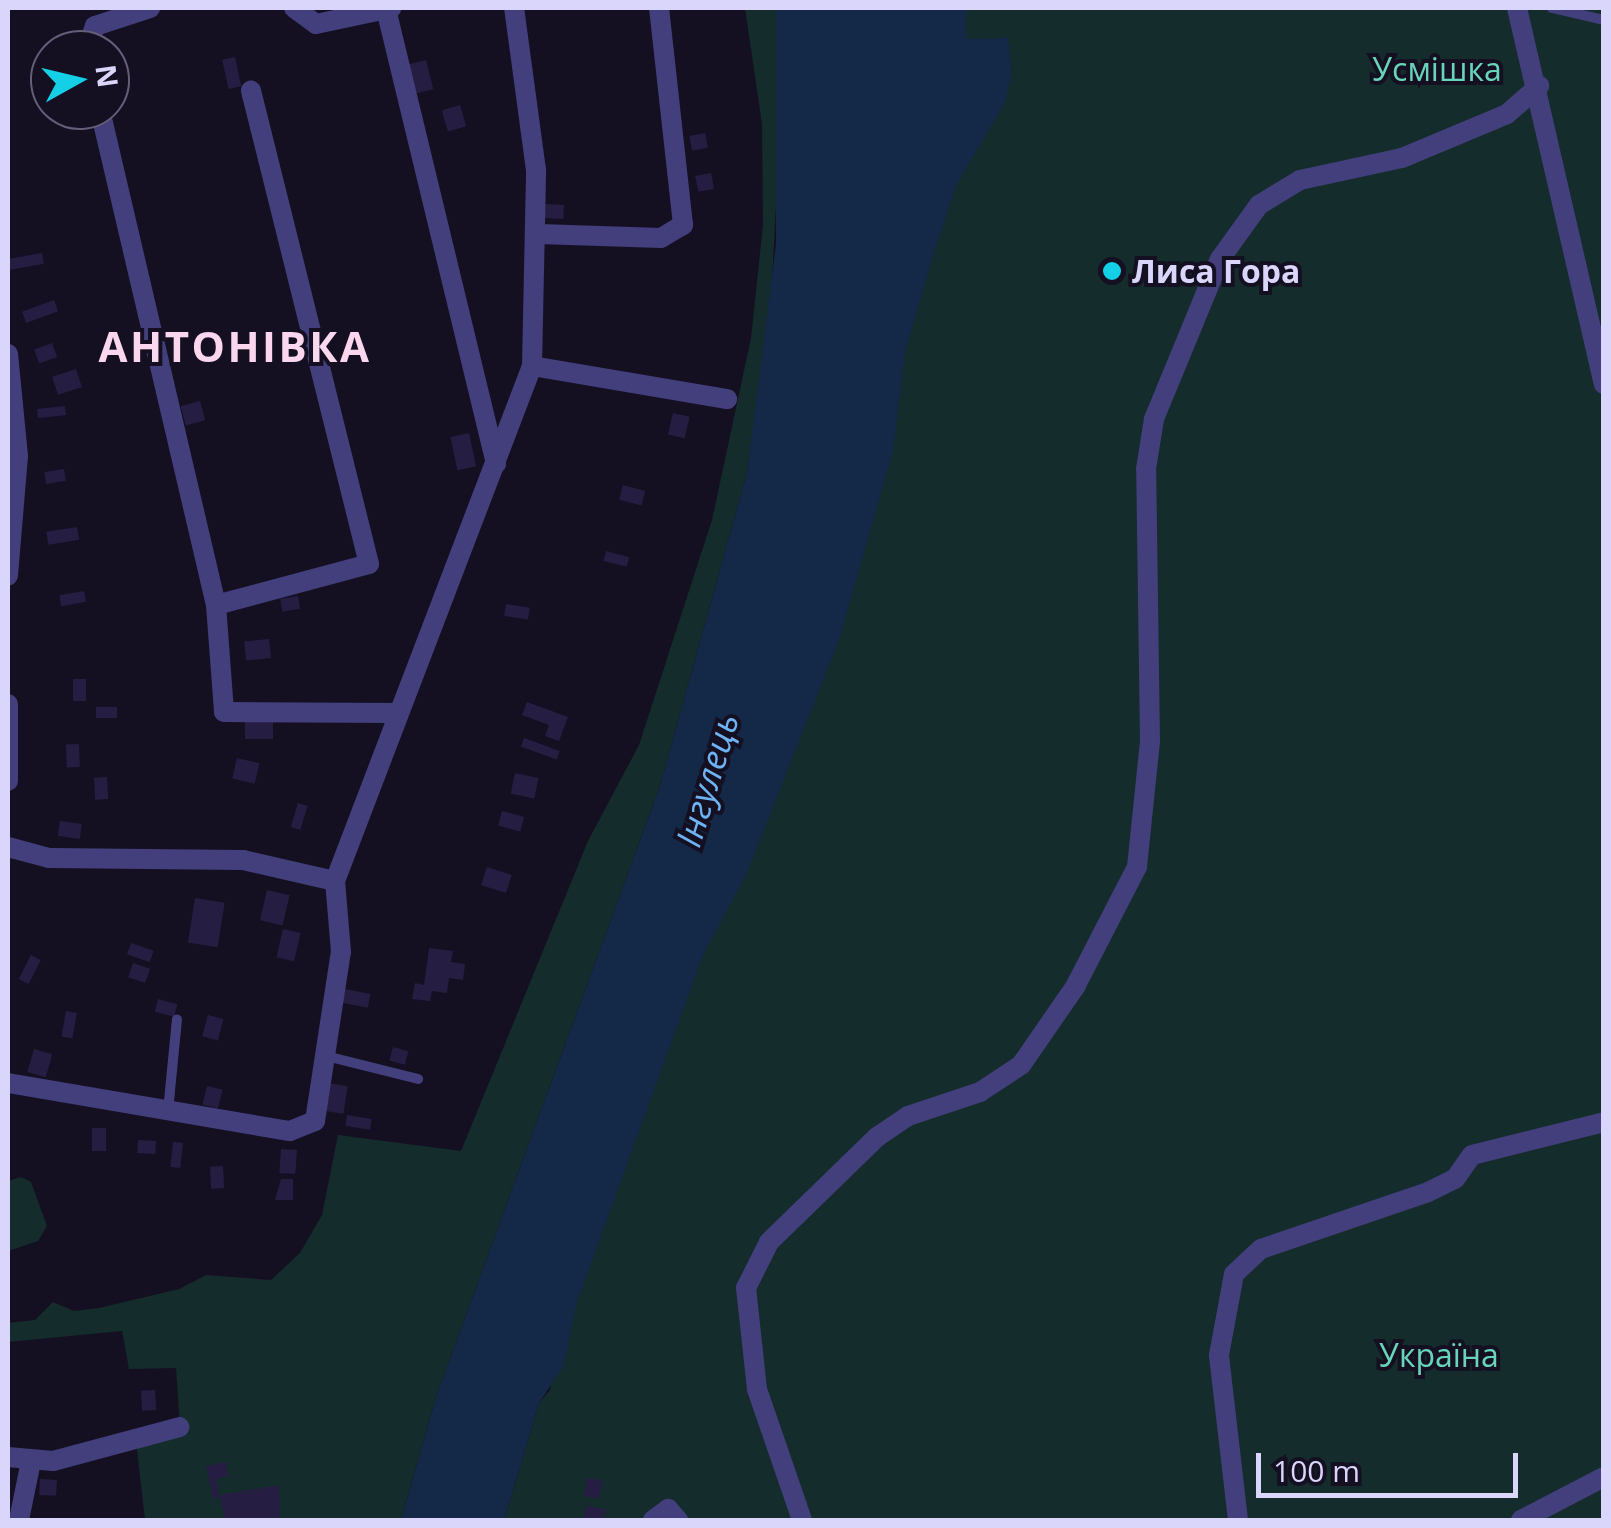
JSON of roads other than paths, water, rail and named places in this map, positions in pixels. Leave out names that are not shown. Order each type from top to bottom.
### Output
[{"type":"street","points":[[94,30],[95,26],[150,8]]},
{"type":"street","points":[[294,8],[316,24],[388,8],[497,466]]},
{"type":"street","points":[[8,1083],[300,1132],[316,1108],[341,952],[336,881],[532,366],[539,234],[514,8]]},
{"type":"street","points":[[539,234],[660,238],[683,225],[659,8]]},
{"type":"street","points":[[1517,8],[1539,86],[1604,384]]},
{"type":"street","points":[[802,1520],[757,1390],[746,1288],[769,1242],[877,1137],[908,1116],[980,1092],[1021,1065],[1075,987],[1137,867],[1150,742],[1146,469],[1154,419],[1220,259],[1259,205],[1300,180],[1402,158],[1507,114],[1539,86]]},
{"type":"street","points":[[216,605],[369,564],[251,90]]},
{"type":"street","points":[[105,130],[216,605],[224,712],[397,713]]},
{"type":"street","points":[[8,354],[18,456],[8,576]]},
{"type":"street","points":[[532,366],[727,399]]},
{"type":"street","points":[[8,704],[8,781]]},
{"type":"street","points":[[8,847],[48,858],[242,860],[336,881]]},
{"type":"street","points":[[1238,1520],[1220,1356],[1234,1274],[1262,1249],[1428,1192],[1455,1179],[1472,1154],[1604,1122]]},
{"type":"street","points":[[8,1457],[31,1461],[95,1453],[180,1427]]},
{"type":"street","points":[[19,1520],[31,1461]]},
{"type":"street","points":[[1521,1520],[1604,1477]]},
{"type":"street","points":[[653,1520],[668,1509],[678,1520]]},
{"type":"lane","points":[[1552,8],[1604,20]]},
{"type":"lane","points":[[168,1112],[177,1019]]},
{"type":"lane","points":[[326,1056],[418,1079]]},
{"type":"water","name":"Інгулець","points":[[776,8],[966,8],[966,39],[1008,38],[1012,74],[1004,105],[956,185],[931,263],[905,352],[893,451],[839,640],[747,873],[703,955],[577,1302],[564,1365],[539,1403],[504,1520],[401,1520],[436,1397],[660,786],[747,473],[776,244]]},
{"type":"place","name":"Лиса Гора","points":[[1112,271]]},
{"type":"district","name":"АНТОНІВКА","points":[[235,346]]},
{"type":"park label","name":"Усмішка","points":[[1437,69]]},
{"type":"park label","name":"Україна","points":[[1439,1355]]}]
